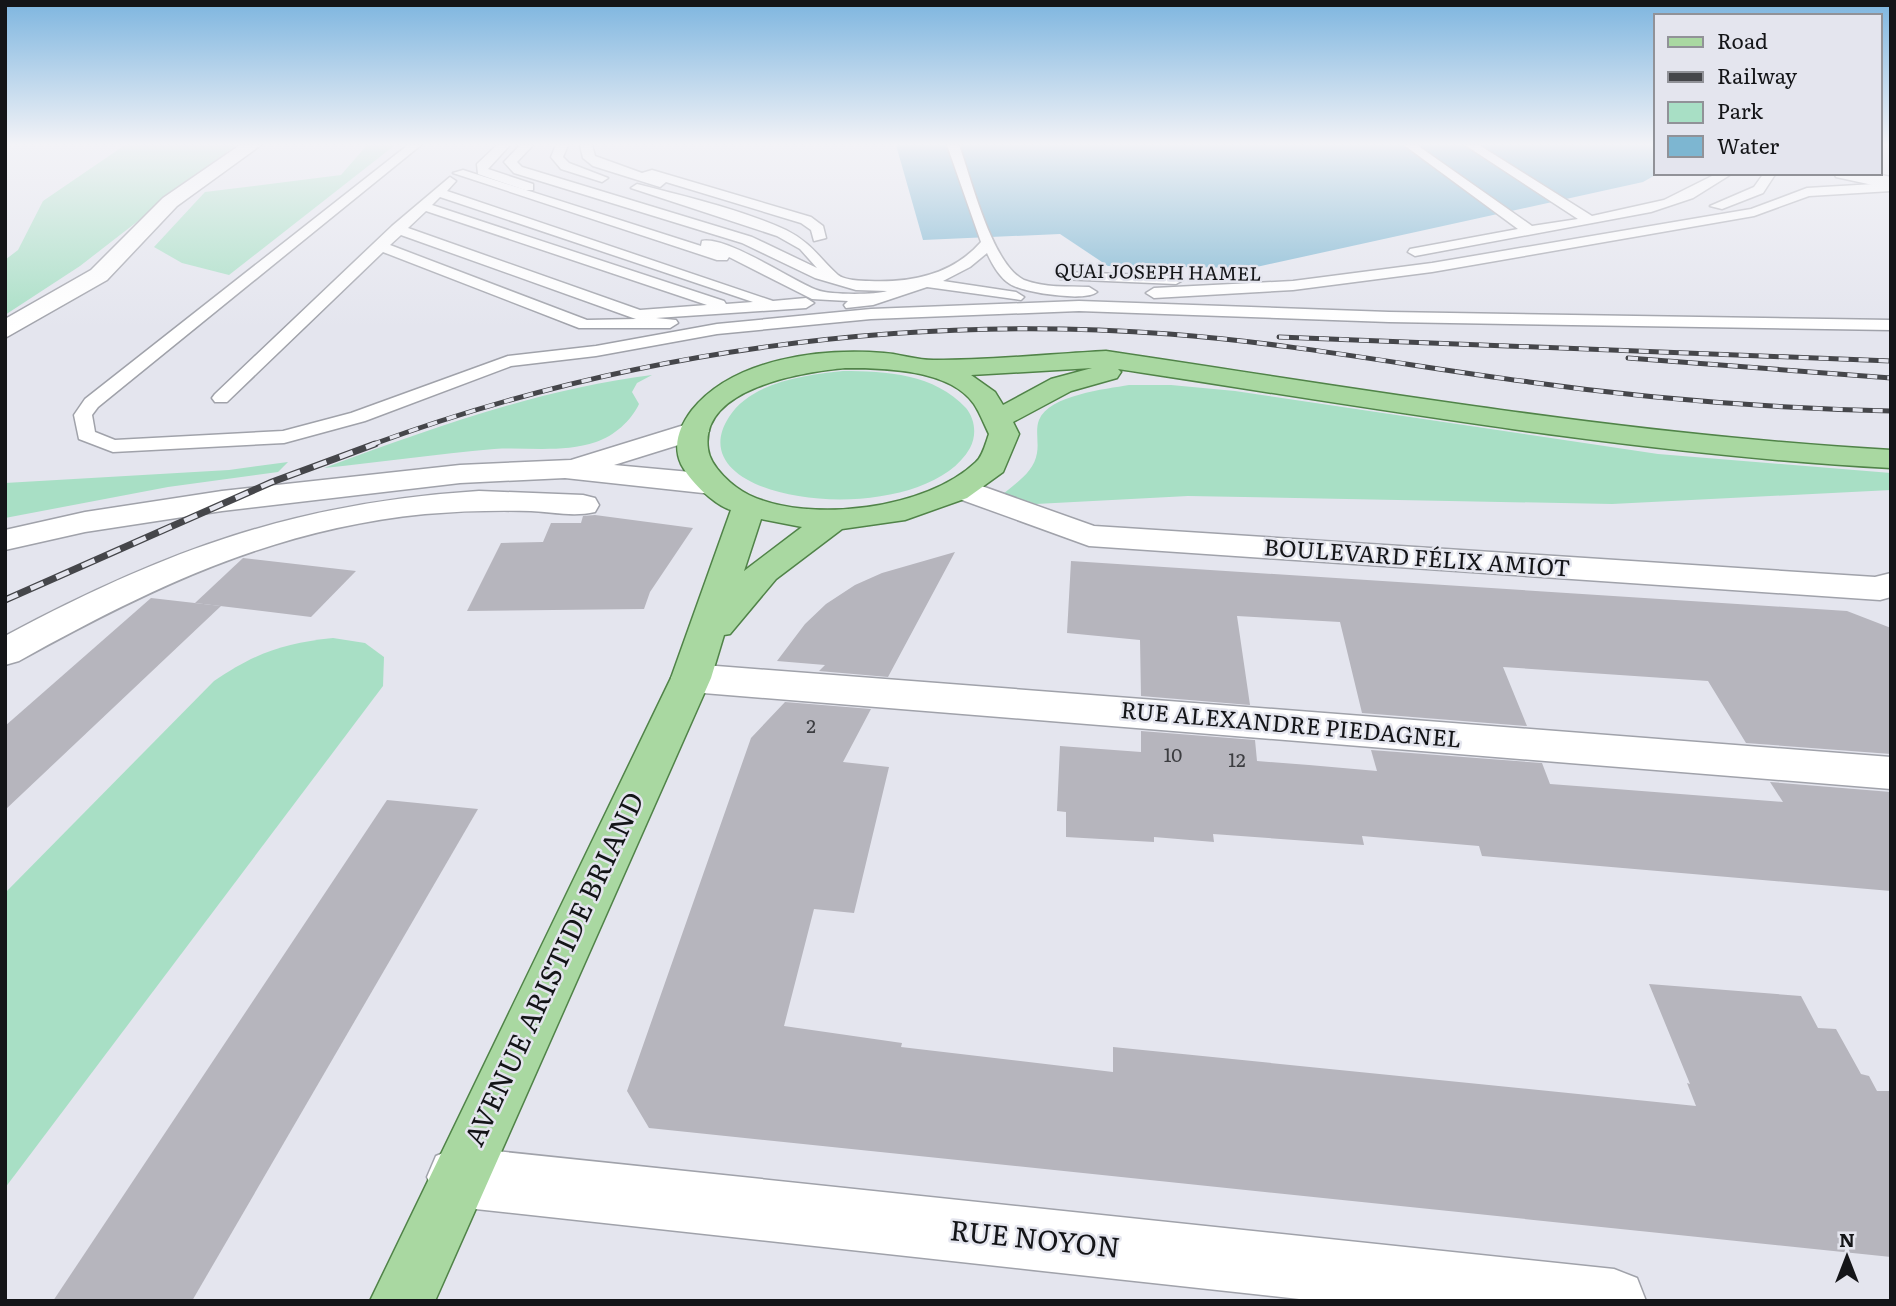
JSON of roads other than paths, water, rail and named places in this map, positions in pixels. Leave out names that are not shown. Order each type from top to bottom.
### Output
[{"type":"main road","points":[[929,369],[974,389],[989,402],[999,418],[1003,436],[998,454],[984,472],[962,489],[904,512],[834,519],[780,514],[749,505],[712,484],[694,458],[694,431],[704,413],[733,389],[790,367],[864,359],[929,369],[1106,359],[1614,435],[1783,453],[1891,459]]},
{"type":"main road","points":[[999,418],[1061,385],[1091,376],[1147,366]]},
{"type":"main road","name":"AVENUE ARISTIDE BRIAND","points":[[402,1301],[699,657],[749,505]]},
{"type":"main road","name":"AVENUE ARISTIDE BRIAND","points":[[699,657],[764,571],[834,519]]},
{"type":"street","points":[[5,330],[99,275],[166,206]]},
{"type":"street","points":[[565,469],[694,431]]},
{"type":"street","points":[[5,540],[125,515],[273,494],[460,474],[565,469],[712,484]]},
{"type":"street","name":"BOULEVARD FÉLIX AMIOT","points":[[962,489],[1090,536],[1887,591]]},
{"type":"street","points":[[5,652],[168,569],[253,539],[332,519],[408,507],[498,499],[583,505]]},
{"type":"street","name":"RUE ALEXANDRE PIEDAGNEL","points":[[699,657],[1891,773]]},
{"type":"street","name":"RUE NOYON","points":[[457,1177],[1614,1301]]},
{"type":"lane","points":[[338,206],[91,403],[83,415],[86,435],[113,446],[284,437],[358,417],[508,361],[596,351],[717,329],[922,311],[1079,306],[1416,317],[1891,325]]},
{"type":"lane","points":[[582,206],[825,288],[898,290]]},
{"type":"lane","points":[[592,206],[729,257]]},
{"type":"lane","points":[[605,206],[729,257]]},
{"type":"lane","points":[[618,206],[817,296],[876,296]]},
{"type":"lane","points":[[629,206],[729,257]]},
{"type":"lane","points":[[637,206],[801,300],[844,301]]},
{"type":"lane","points":[[652,206],[729,257],[737,302],[786,304]]},
{"type":"lane","points":[[657,206],[729,257],[786,304]]},
{"type":"lane","points":[[667,206],[786,304]]},
{"type":"lane","points":[[975,206],[996,261],[1014,280],[1037,287],[1091,292],[1275,289],[1709,221],[1755,212],[1771,206]]},
{"type":"lane","points":[[1495,206],[1530,231]]},
{"type":"lane","points":[[1566,206],[1588,220]]},
{"type":"lane","points":[[1397,255],[1652,206]]},
{"type":"lane","points":[[1007,273],[1255,280],[1353,271],[1717,206]]},
{"type":"lane","points":[[421,207],[729,257],[805,263],[821,257]]},
{"type":"lane","points":[[421,207],[729,257],[821,257]]},
{"type":"lane","points":[[421,207],[729,257],[806,238],[843,282],[898,290]]},
{"type":"lane","points":[[421,207],[729,257]]},
{"type":"lane","points":[[421,207],[639,315],[844,301],[898,290]]},
{"type":"lane","points":[[421,207],[585,325],[622,325],[829,309],[865,303],[974,260],[988,240]]},
{"type":"lane","points":[[421,207],[622,325]]},
{"type":"lane","points":[[221,398],[421,207]]},
{"type":"lane","points":[[729,257],[720,305],[757,306]]},
{"type":"lane","points":[[729,257],[694,306],[732,308]]},
{"type":"lane","points":[[704,310],[729,257]]},
{"type":"lane","name":"QUAI JOSEPH HAMEL","points":[[996,261],[1029,270]]},
{"type":"lane","name":"QUAI JOSEPH HAMEL","points":[[1047,271],[1203,276],[1294,271],[1357,262]]},
{"type":"lane","points":[[922,282],[1079,306]]},
{"type":"water","points":[[913,206],[1534,206],[1252,268],[1108,266],[1060,234],[923,240]]},
{"type":"railway","points":[[371,445],[467,413],[565,386],[664,364],[764,347],[865,336],[966,330],[1068,329],[1169,334],[1304,349],[1484,376],[1664,398],[1800,408],[1891,411]]},
{"type":"railway","points":[[1279,337],[1891,361]]},
{"type":"railway","points":[[1628,358],[1891,378]]},
{"type":"railway","points":[[5,600],[272,482],[375,444]]}]
